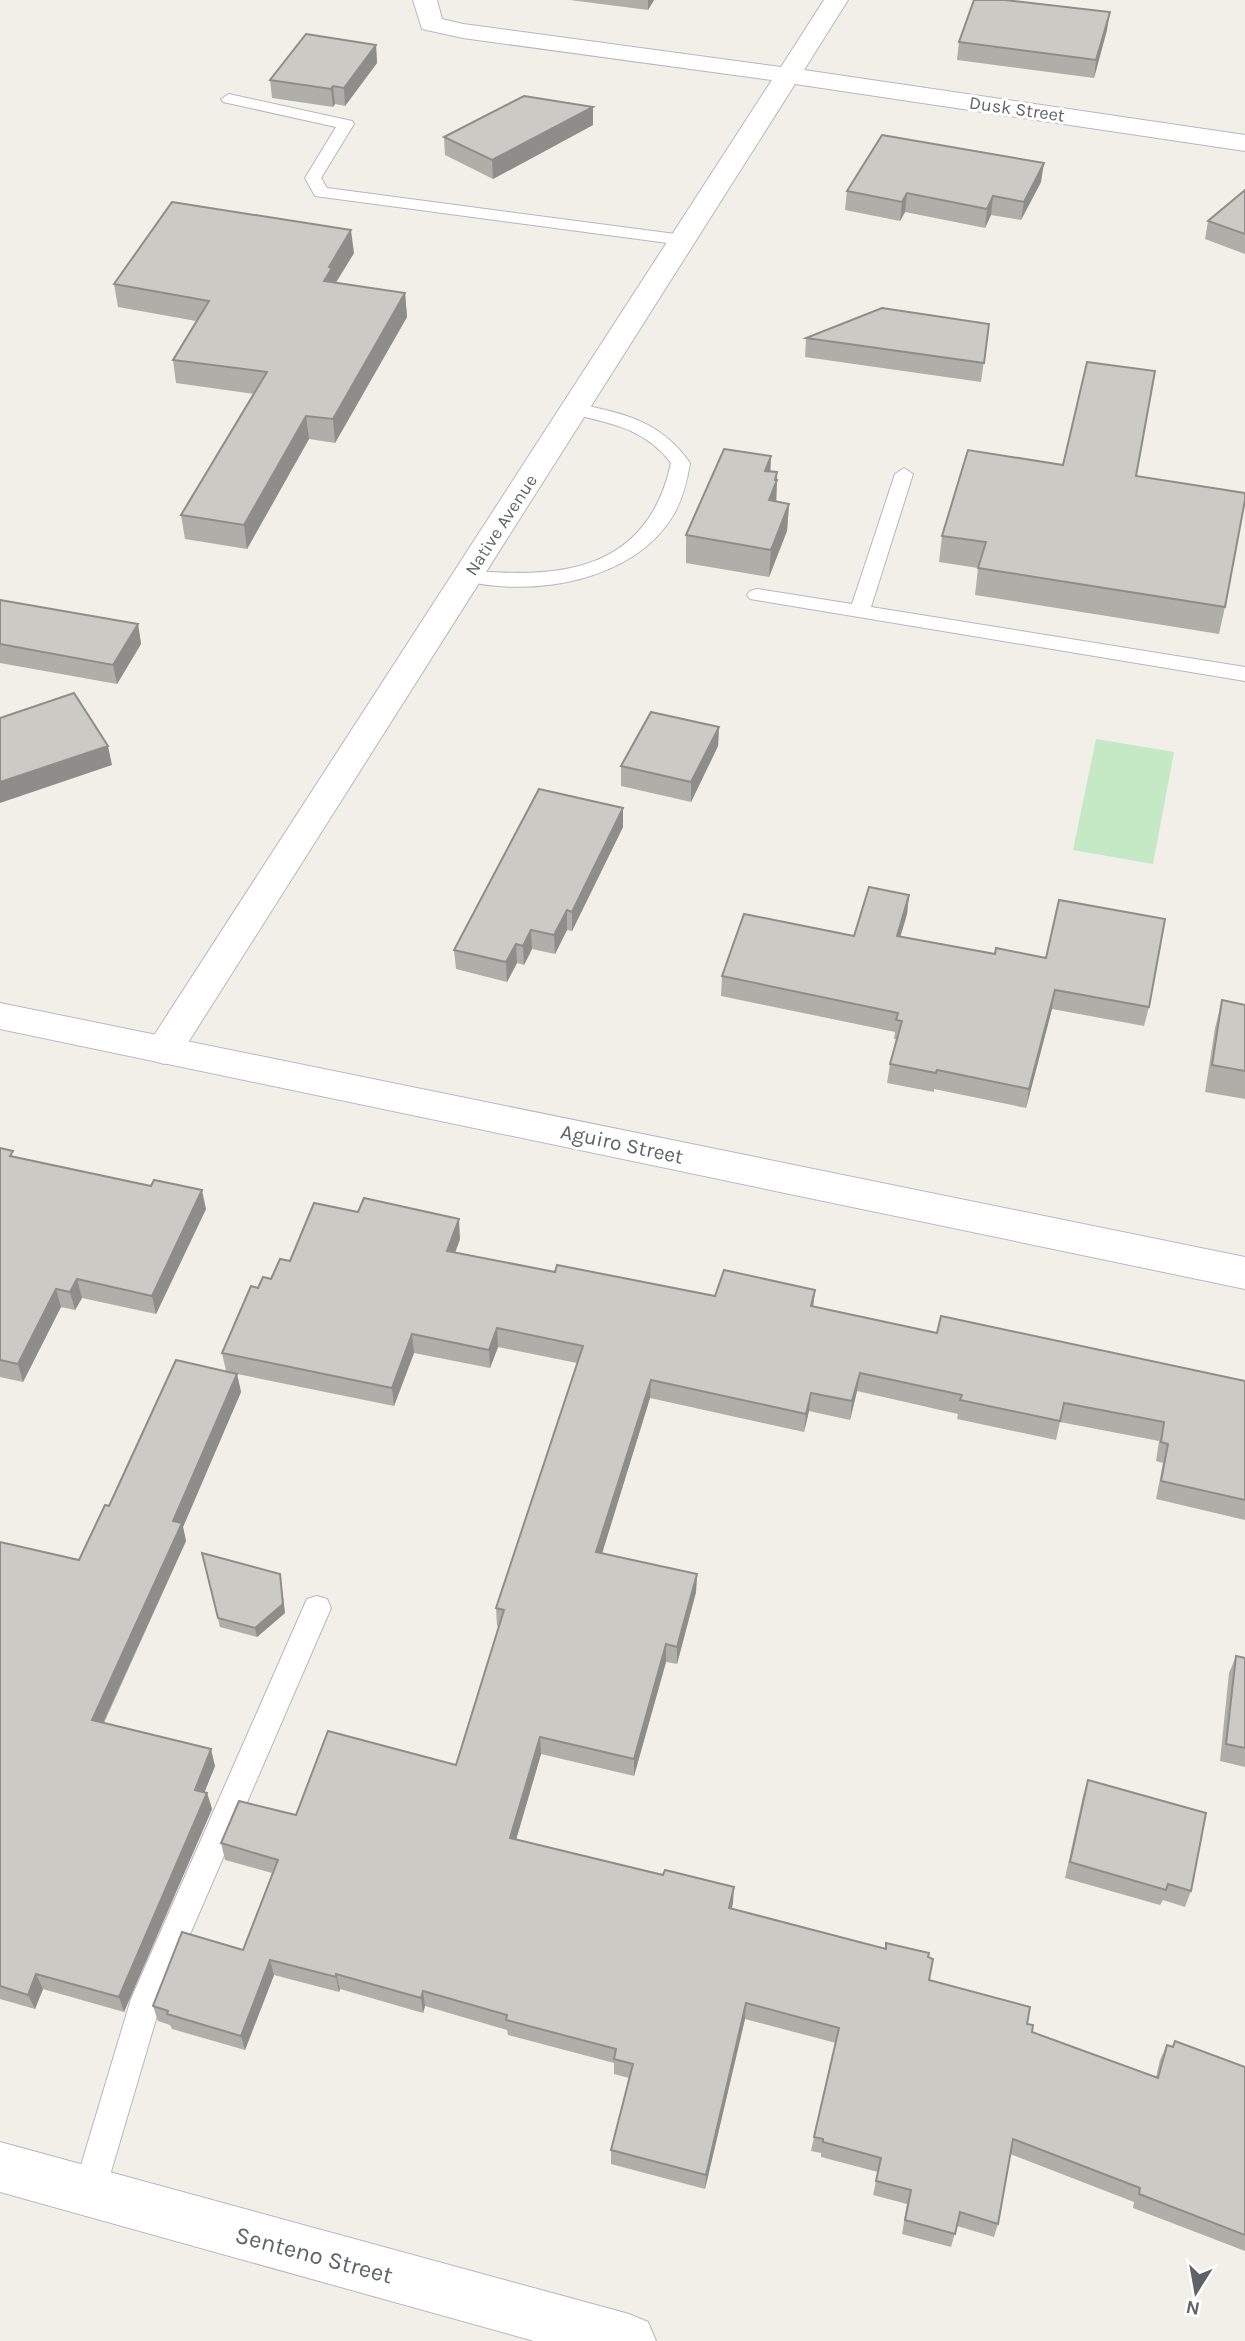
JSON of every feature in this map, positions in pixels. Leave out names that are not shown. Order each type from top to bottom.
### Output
[{"type":"street","name":"Dusk Street","points":[[425,0],[431,24],[463,31],[788,75],[1245,143]]},
{"type":"street","name":"Native Avenue","points":[[164,1050],[836,0]]},
{"type":"street","name":"Aguiro Street","points":[[0,1016],[1245,1273]]},
{"type":"street","name":"Senteno Street","points":[[0,2167],[629,2341]]},
{"type":"lane","points":[[229,99],[346,124],[313,178],[321,192],[683,240]]},
{"type":"lane","points":[[468,576],[529,581],[561,577],[593,568],[635,548],[662,520],[678,487],[681,463],[671,447],[636,423],[575,410]]},
{"type":"lane","points":[[859,612],[904,474]]},
{"type":"lane","points":[[757,595],[1245,674]]},
{"type":"lane","points":[[89,2192],[148,1999],[317,1608]]},
{"type":"green space","points":[[1096,739],[1174,752],[1153,864],[1073,850]]},
{"type":"building","points":[[974,0],[1005,0],[1110,12],[1096,60],[959,42]]},
{"type":"building","points":[[306,34],[376,45],[344,88],[333,86],[331,89],[270,80]]},
{"type":"building","points":[[524,96],[593,107],[492,160],[444,137]]},
{"type":"building","points":[[882,135],[1044,163],[1024,202],[993,196],[987,209],[907,193],[902,202],[847,191]]},
{"type":"building","points":[[1245,190],[1245,234],[1208,221]]},
{"type":"building","points":[[172,202],[351,230],[329,267],[332,268],[324,281],[405,293],[333,419],[306,416],[244,525],[181,515],[267,372],[173,360],[209,301],[114,284]]},
{"type":"building","points":[[882,308],[989,324],[984,363],[806,338]]},
{"type":"building","points":[[1087,362],[1155,371],[1136,476],[1245,493],[1225,607],[978,568],[986,542],[942,536],[968,450],[1063,465]]},
{"type":"building","points":[[724,449],[771,456],[765,471],[777,472],[777,480],[769,500],[789,504],[771,550],[686,535]]},
{"type":"building","points":[[0,600],[138,624],[113,665],[0,644]]},
{"type":"building","points":[[74,693],[108,746],[0,782],[0,718]]},
{"type":"building","points":[[651,712],[719,727],[691,782],[621,766]]},
{"type":"building","points":[[539,789],[623,808],[572,912],[567,910],[554,935],[531,930],[523,946],[516,944],[506,962],[454,950]]},
{"type":"building","points":[[869,887],[909,895],[897,936],[995,954],[996,948],[1046,958],[1059,900],[1165,919],[1149,1007],[1055,990],[1029,1089],[937,1070],[936,1073],[890,1064],[902,1021],[896,1020],[898,1013],[722,976],[744,914],[854,936]]},
{"type":"building","points":[[1222,1000],[1245,1005],[1245,1071],[1212,1065]]},
{"type":"building","points":[[0,1148],[13,1151],[10,1156],[151,1186],[154,1180],[202,1190],[152,1296],[77,1279],[70,1292],[56,1289],[18,1364],[0,1360]]},
{"type":"building","points":[[364,1198],[459,1219],[447,1251],[555,1272],[557,1265],[715,1296],[724,1270],[815,1290],[811,1306],[937,1333],[941,1316],[1245,1381],[1245,1500],[1161,1481],[1168,1444],[1161,1442],[1164,1422],[1064,1403],[1060,1421],[960,1400],[962,1395],[860,1373],[852,1401],[811,1393],[806,1414],[651,1380],[596,1552],[697,1574],[677,1647],[666,1644],[634,1759],[540,1737],[510,1838],[663,1875],[665,1870],[734,1887],[729,1908],[886,1949],[886,1943],[929,1953],[928,1957],[933,1959],[929,1980],[1030,2007],[1027,2024],[1033,2025],[1032,2032],[1158,2078],[1167,2045],[1173,2047],[1175,2041],[1245,2067],[1245,2235],[1139,2194],[1140,2188],[1013,2139],[998,2224],[960,2212],[955,2234],[905,2220],[911,2190],[876,2181],[881,2158],[814,2137],[839,2028],[746,2003],[706,2175],[611,2150],[633,2064],[614,2059],[616,2049],[506,2020],[507,2015],[423,1991],[421,1998],[336,1974],[336,1977],[270,1960],[241,2036],[167,2014],[168,2011],[153,2006],[182,1932],[243,1950],[278,1860],[221,1843],[239,1801],[296,1815],[328,1731],[456,1765],[504,1610],[496,1608],[583,1346],[497,1328],[489,1350],[412,1334],[392,1388],[222,1353],[251,1286],[258,1288],[263,1277],[271,1279],[280,1259],[290,1261],[314,1203],[358,1212]]},
{"type":"building","points":[[176,1360],[237,1374],[173,1521],[182,1523],[92,1720],[211,1749],[195,1790],[207,1793],[119,1997],[36,1974],[28,1995],[0,1986],[0,1542],[79,1560],[105,1505],[109,1506]]},
{"type":"building","points":[[202,1553],[280,1574],[283,1604],[255,1628],[218,1618]]},
{"type":"building","points":[[1236,1656],[1245,1658],[1245,1748],[1226,1744]]},
{"type":"building","points":[[1088,1780],[1206,1813],[1191,1891],[1168,1884],[1166,1890],[1070,1862]]}]
